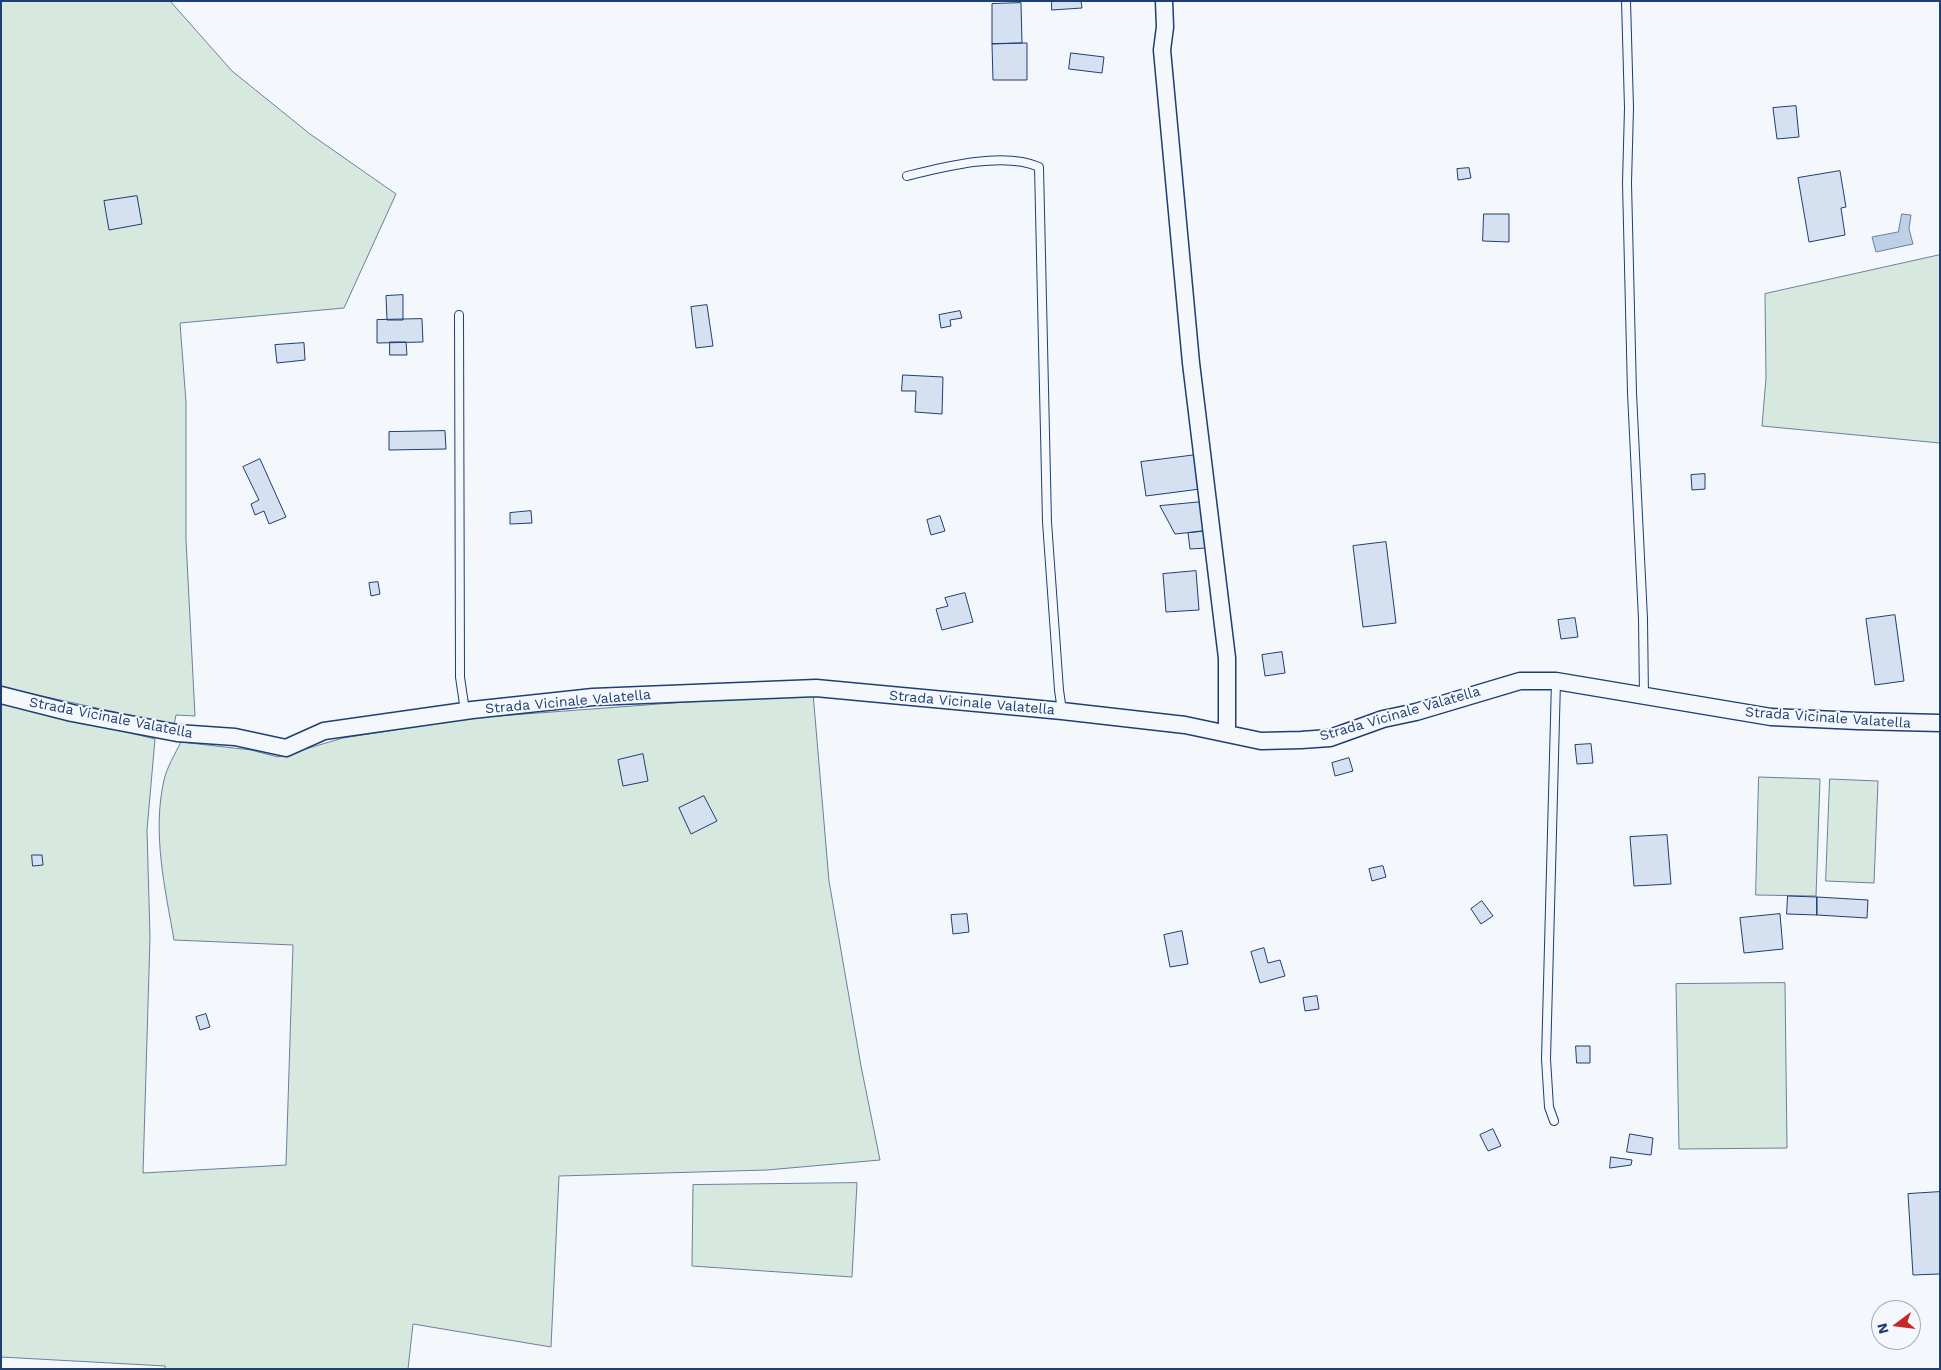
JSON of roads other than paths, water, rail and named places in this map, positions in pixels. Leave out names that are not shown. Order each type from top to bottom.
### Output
[{"type":"street","points":[[1164,1],[1165,27],[1162,50],[1165,88],[1191,363],[1227,658],[1227,732]]},
{"type":"street","name":"Strada Vicinale Valatella","points":[[1,695],[72,713],[168,731],[235,737],[286,748],[324,731],[465,711],[593,697],[816,688],[1062,710],[1185,725],[1227,732],[1261,741],[1330,738],[1383,719],[1416,712],[1520,681],[1556,681],[1771,717],[1917,724],[1940,723]]},
{"type":"lane","points":[[1626,1],[1629,108],[1627,183],[1632,393],[1643,619],[1644,697]]},
{"type":"lane","points":[[907,176],[952,164],[974,162],[1015,161],[1039,167],[1047,522],[1062,710]]},
{"type":"lane","points":[[459,315],[460,677],[465,711]]},
{"type":"lane","points":[[1554,1121],[1549,1107],[1546,1059],[1556,681]]},
{"type":"water","points":[[1902,214],[1911,215],[1909,229],[1913,244],[1876,252],[1872,237],[1898,232]]}]
